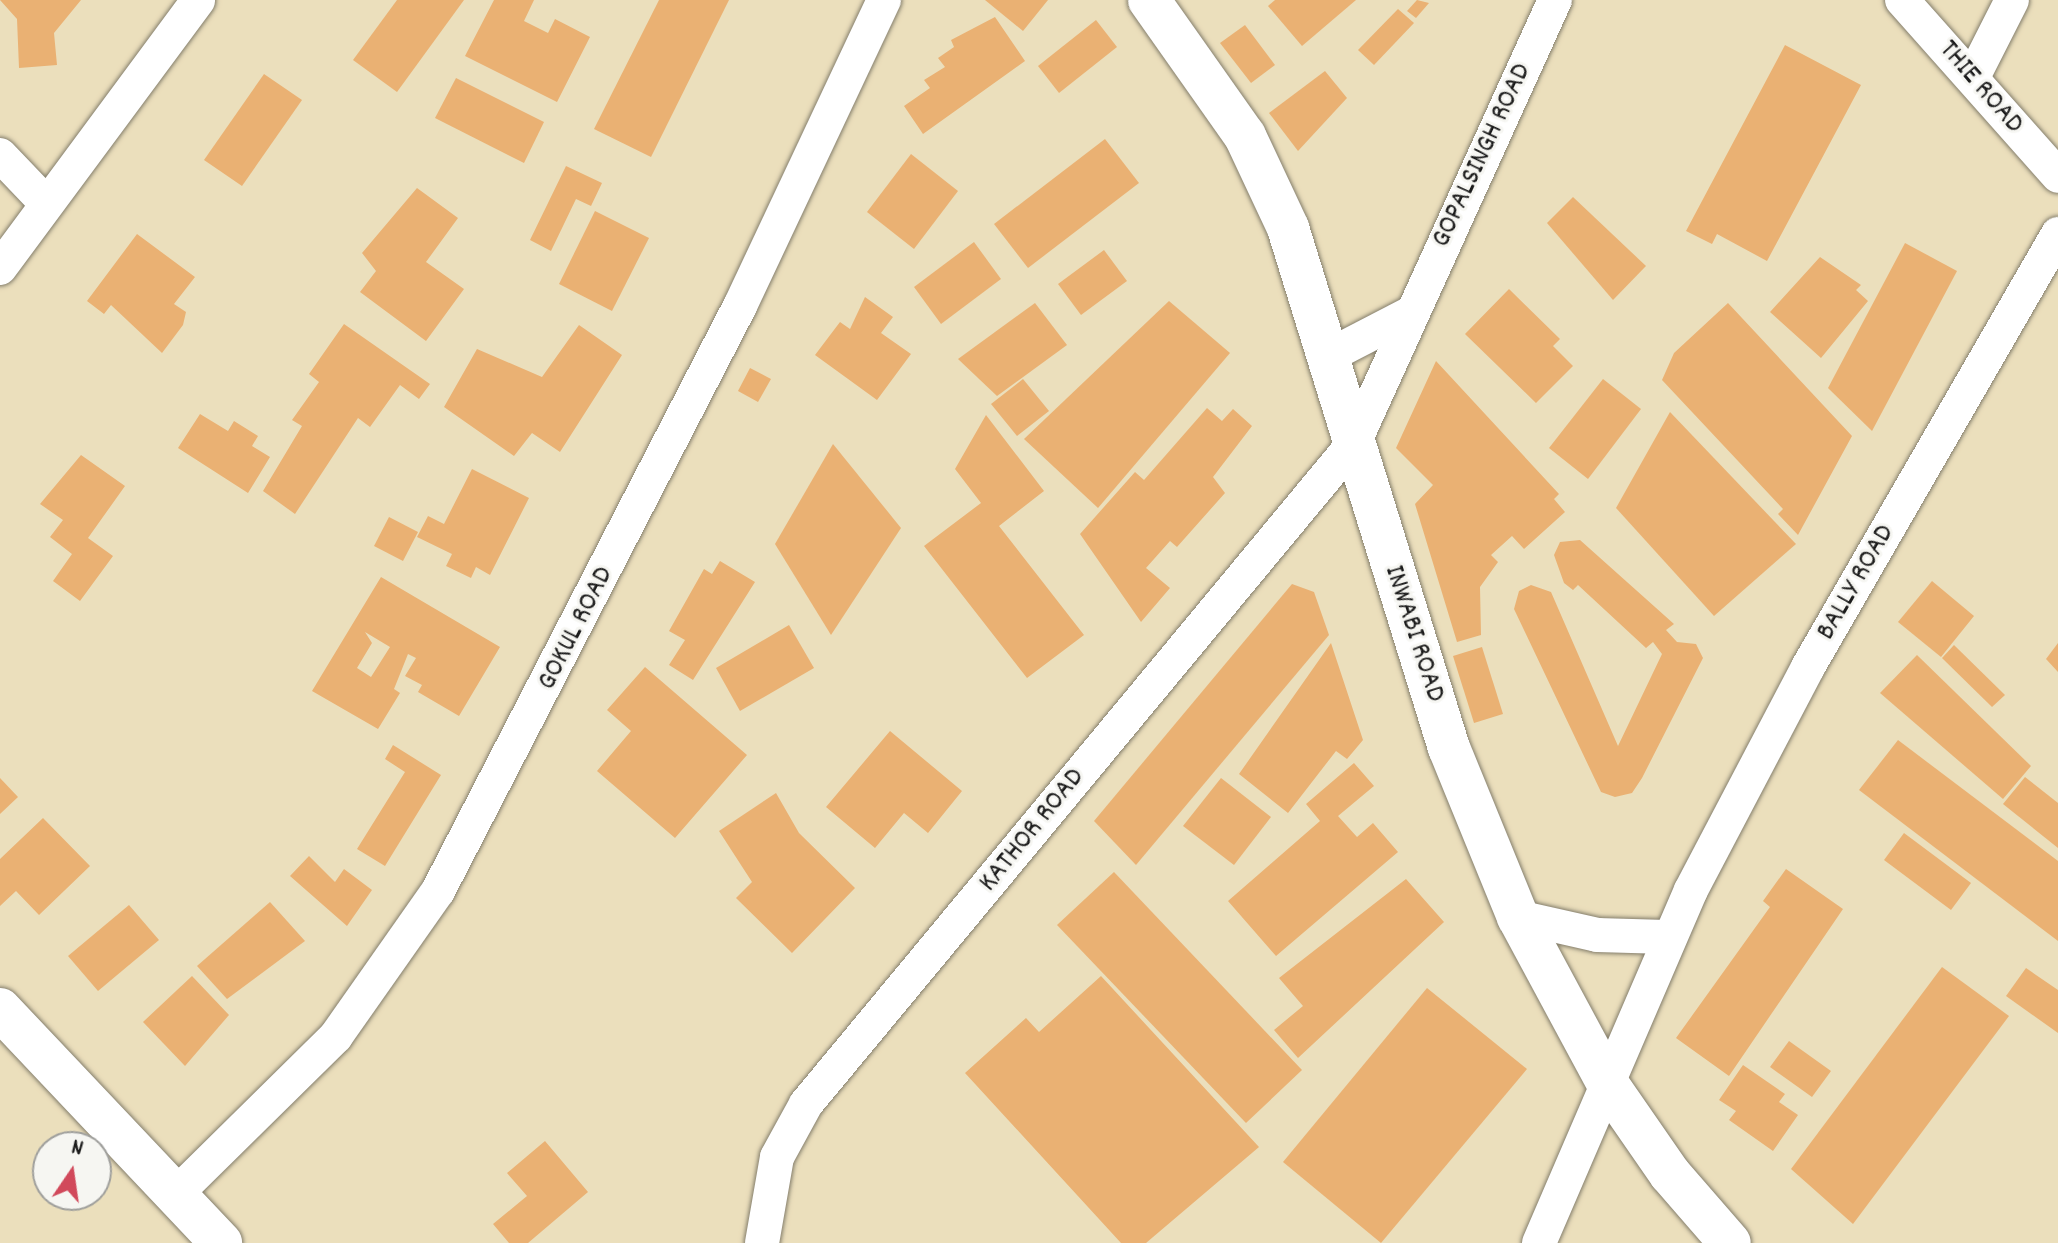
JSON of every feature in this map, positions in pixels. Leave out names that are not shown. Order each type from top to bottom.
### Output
[{"type":"street","points":[[0,268],[44,201],[198,0]]},
{"type":"street","name":"GOKUL ROAD","points":[[175,1195],[336,1036],[438,891],[740,306],[884,0]]},
{"type":"street","name":"INWABI ROAD","points":[[1149,0],[1245,136],[1272,190],[1330,355],[1354,443],[1449,748],[1518,917],[1609,1086],[1670,1174],[1730,1243]]},
{"type":"street","name":"GOPALSINGH ROAD","points":[[1354,443],[1555,0]]},
{"type":"street","name":"THIE ROAD","points":[[1902,0],[2058,176]]},
{"type":"street","points":[[1973,77],[2012,0]]},
{"type":"street","points":[[0,155],[44,201]]},
{"type":"street","name":"BALLY ROAD","points":[[1539,1243],[1609,1086],[1667,937],[1808,667],[2058,234]]},
{"type":"street","points":[[1330,355],[1411,313]]},
{"type":"street","name":"KATHOR ROAD","points":[[762,1243],[777,1157],[813,1095],[1354,443]]},
{"type":"street","points":[[1518,917],[1597,935],[1667,937]]},
{"type":"street","points":[[0,1009],[221,1243]]},
{"type":"building","points":[[0,0],[81,0],[54,33],[57,65],[19,68],[17,19]]},
{"type":"building","points":[[397,0],[464,0],[397,92],[353,60]]},
{"type":"building","points":[[494,0],[534,0],[524,21],[548,33],[555,19],[590,37],[557,102],[465,56]]},
{"type":"building","points":[[659,0],[729,0],[651,157],[594,129]]},
{"type":"building","points":[[985,0],[1048,0],[1023,31]]},
{"type":"building","points":[[1275,0],[1356,0],[1302,46],[1268,6]]},
{"type":"building","points":[[1417,0],[1429,3],[1416,18],[1407,11]]},
{"type":"building","points":[[1398,9],[1414,23],[1374,65],[1358,50]]},
{"type":"building","points":[[995,17],[1025,61],[923,134],[904,106],[930,88],[924,80],[945,67],[938,58],[954,47],[951,40]]},
{"type":"building","points":[[1096,20],[1117,47],[1059,93],[1038,66]]},
{"type":"building","points":[[1245,25],[1275,65],[1251,83],[1220,43]]},
{"type":"building","points":[[1785,45],[1861,85],[1767,261],[1717,234],[1712,244],[1686,231]]},
{"type":"building","points":[[1325,71],[1347,98],[1298,151],[1269,113]]},
{"type":"building","points":[[264,74],[302,100],[242,186],[204,160]]},
{"type":"building","points":[[456,78],[544,122],[524,163],[435,118]]},
{"type":"building","points":[[1105,139],[1139,183],[1028,268],[994,224]]},
{"type":"building","points":[[911,154],[958,191],[914,249],[867,212]]},
{"type":"building","points":[[566,166],[602,183],[591,206],[576,199],[551,251],[530,240]]},
{"type":"building","points":[[417,188],[458,218],[426,262],[464,289],[426,341],[360,292],[376,271],[362,253]]},
{"type":"building","points":[[1573,197],[1646,266],[1613,300],[1547,223]]},
{"type":"building","points":[[595,211],[649,238],[612,311],[559,284]]},
{"type":"building","points":[[137,234],[195,277],[174,304],[186,312],[183,325],[162,353],[111,305],[104,314],[87,301]]},
{"type":"building","points":[[974,242],[1001,279],[941,324],[914,287]]},
{"type":"building","points":[[1905,243],[1957,271],[1872,431],[1828,388]]},
{"type":"building","points":[[1104,250],[1127,281],[1081,315],[1058,284]]},
{"type":"building","points":[[1820,257],[1861,285],[1856,290],[1868,301],[1821,358],[1770,312]]},
{"type":"building","points":[[1509,289],[1560,339],[1553,346],[1573,366],[1536,403],[1465,334]]},
{"type":"building","points":[[865,297],[893,317],[881,333],[911,354],[877,400],[815,355],[840,322],[850,329]]},
{"type":"building","points":[[1169,301],[1230,353],[1098,508],[1024,439]]},
{"type":"building","points":[[1035,303],[1067,345],[997,396],[958,359]]},
{"type":"building","points":[[1728,303],[1852,436],[1798,535],[1778,514],[1783,509],[1662,380],[1674,353]]},
{"type":"building","points":[[344,324],[430,384],[419,399],[400,385],[370,427],[358,418],[295,514],[263,491],[302,426],[292,420],[319,382],[309,374]]},
{"type":"building","points":[[579,325],[622,355],[560,452],[532,433],[514,456],[444,407],[477,349],[542,377]]},
{"type":"building","points":[[1436,361],[1559,494],[1554,499],[1565,512],[1524,549],[1512,536],[1491,555],[1498,562],[1480,587],[1481,635],[1457,642],[1415,504],[1433,485],[1396,448]]},
{"type":"building","points":[[750,368],[771,379],[758,402],[738,391]]},
{"type":"building","points":[[1023,379],[1049,411],[1017,436],[991,404]]},
{"type":"building","points":[[1603,379],[1641,409],[1588,479],[1549,448]]},
{"type":"building","points":[[1207,408],[1222,421],[1233,409],[1252,426],[1213,477],[1225,493],[1177,547],[1170,541],[1146,568],[1170,588],[1141,622],[1080,534],[1135,472],[1144,480]]},
{"type":"building","points":[[1670,412],[1796,544],[1714,616],[1616,508]]},
{"type":"building","points":[[200,414],[228,431],[234,421],[258,436],[252,446],[270,457],[248,493],[178,448]]},
{"type":"building","points":[[986,415],[1044,491],[999,526],[1084,635],[1027,678],[924,546],[981,503],[955,469]]},
{"type":"building","points":[[833,444],[901,528],[831,635],[775,544]]},
{"type":"building","points":[[81,455],[125,486],[88,538],[113,556],[80,601],[53,581],[72,554],[50,537],[63,520],[40,504]]},
{"type":"building","points":[[472,469],[529,498],[490,575],[476,567],[471,578],[446,566],[452,554],[417,537],[428,516],[444,524]]},
{"type":"building","points":[[389,517],[418,532],[403,561],[374,546]]},
{"type":"building","points":[[1580,540],[1674,624],[1666,630],[1677,642],[1696,644],[1703,658],[1642,778],[1632,793],[1615,797],[1601,792],[1514,609],[1519,591],[1531,585],[1551,592],[1618,746],[1662,654],[1653,642],[1646,648],[1578,585],[1573,590],[1564,583],[1554,555],[1560,542]]},
{"type":"building","points":[[720,561],[755,582],[693,680],[669,665],[685,640],[669,631],[704,569],[712,574]]},
{"type":"building","points":[[381,577],[500,647],[459,716],[418,692],[422,685],[405,676],[416,658],[408,654],[394,689],[400,693],[378,729],[312,691]],"holes":[[[365,632],[390,647],[371,677],[357,668],[372,643]]]},
{"type":"building","points":[[1932,581],[1974,616],[1941,657],[1898,622]]},
{"type":"building","points":[[1292,584],[1314,592],[1329,635],[1136,865],[1094,821]]},
{"type":"building","points":[[789,625],[814,668],[740,711],[716,668]]},
{"type":"building","points":[[1331,643],[1363,740],[1347,759],[1336,751],[1288,813],[1239,774]]},
{"type":"building","points":[[2058,643],[2058,672],[2046,659]]},
{"type":"building","points":[[1954,645],[2005,695],[1992,707],[1942,658]]},
{"type":"building","points":[[1482,647],[1503,714],[1474,723],[1453,656]]},
{"type":"building","points":[[1917,655],[2031,766],[2003,799],[1880,693]]},
{"type":"building","points":[[645,667],[747,755],[675,838],[597,771],[631,731],[607,710]]},
{"type":"building","points":[[890,731],[962,791],[928,833],[904,813],[875,848],[826,807]]},
{"type":"building","points":[[1898,740],[2058,861],[2058,941],[1859,790]]},
{"type":"building","points":[[393,745],[441,775],[385,866],[357,849],[405,772],[385,759]]},
{"type":"building","points":[[1354,763],[1374,786],[1338,816],[1357,837],[1373,823],[1398,852],[1276,956],[1228,901],[1320,821],[1306,804]]},
{"type":"building","points":[[2025,777],[2058,803],[2058,848],[2003,804]]},
{"type":"building","points":[[0,778],[18,797],[0,814]]},
{"type":"building","points":[[1221,778],[1271,817],[1234,865],[1183,826]]},
{"type":"building","points":[[776,793],[799,833],[855,888],[792,953],[736,898],[752,882],[719,831]]},
{"type":"building","points":[[43,818],[90,866],[39,915],[16,891],[0,906],[0,859]]},
{"type":"building","points":[[1904,833],[1971,883],[1951,910],[1884,860]]},
{"type":"building","points":[[309,856],[335,882],[344,869],[372,890],[347,926],[290,876]]},
{"type":"building","points":[[1786,869],[1843,909],[1729,1076],[1676,1038],[1770,907],[1763,901]]},
{"type":"building","points":[[1114,872],[1302,1070],[1246,1123],[1057,925]]},
{"type":"building","points":[[1406,879],[1444,922],[1298,1058],[1274,1030],[1303,1006],[1279,978]]},
{"type":"building","points":[[270,902],[305,941],[227,999],[197,966]]},
{"type":"building","points":[[129,905],[159,940],[98,991],[68,956]]},
{"type":"building","points":[[1942,967],[2009,1016],[1853,1224],[1791,1169]]},
{"type":"building","points":[[2026,968],[2058,990],[2058,1033],[2006,996]]},
{"type":"building","points":[[192,976],[229,1015],[185,1066],[143,1022]]},
{"type":"building","points":[[1101,976],[1259,1147],[1146,1243],[1121,1243],[965,1073],[1026,1018],[1039,1032]]},
{"type":"building","points":[[1427,988],[1527,1069],[1381,1243],[1283,1162]]},
{"type":"building","points":[[1789,1041],[1831,1071],[1812,1097],[1770,1067]]},
{"type":"building","points":[[1743,1065],[1785,1094],[1779,1102],[1798,1115],[1773,1151],[1729,1120],[1736,1111],[1719,1100]]},
{"type":"building","points":[[545,1141],[588,1192],[528,1243],[509,1243],[493,1224],[527,1196],[507,1173]]}]
